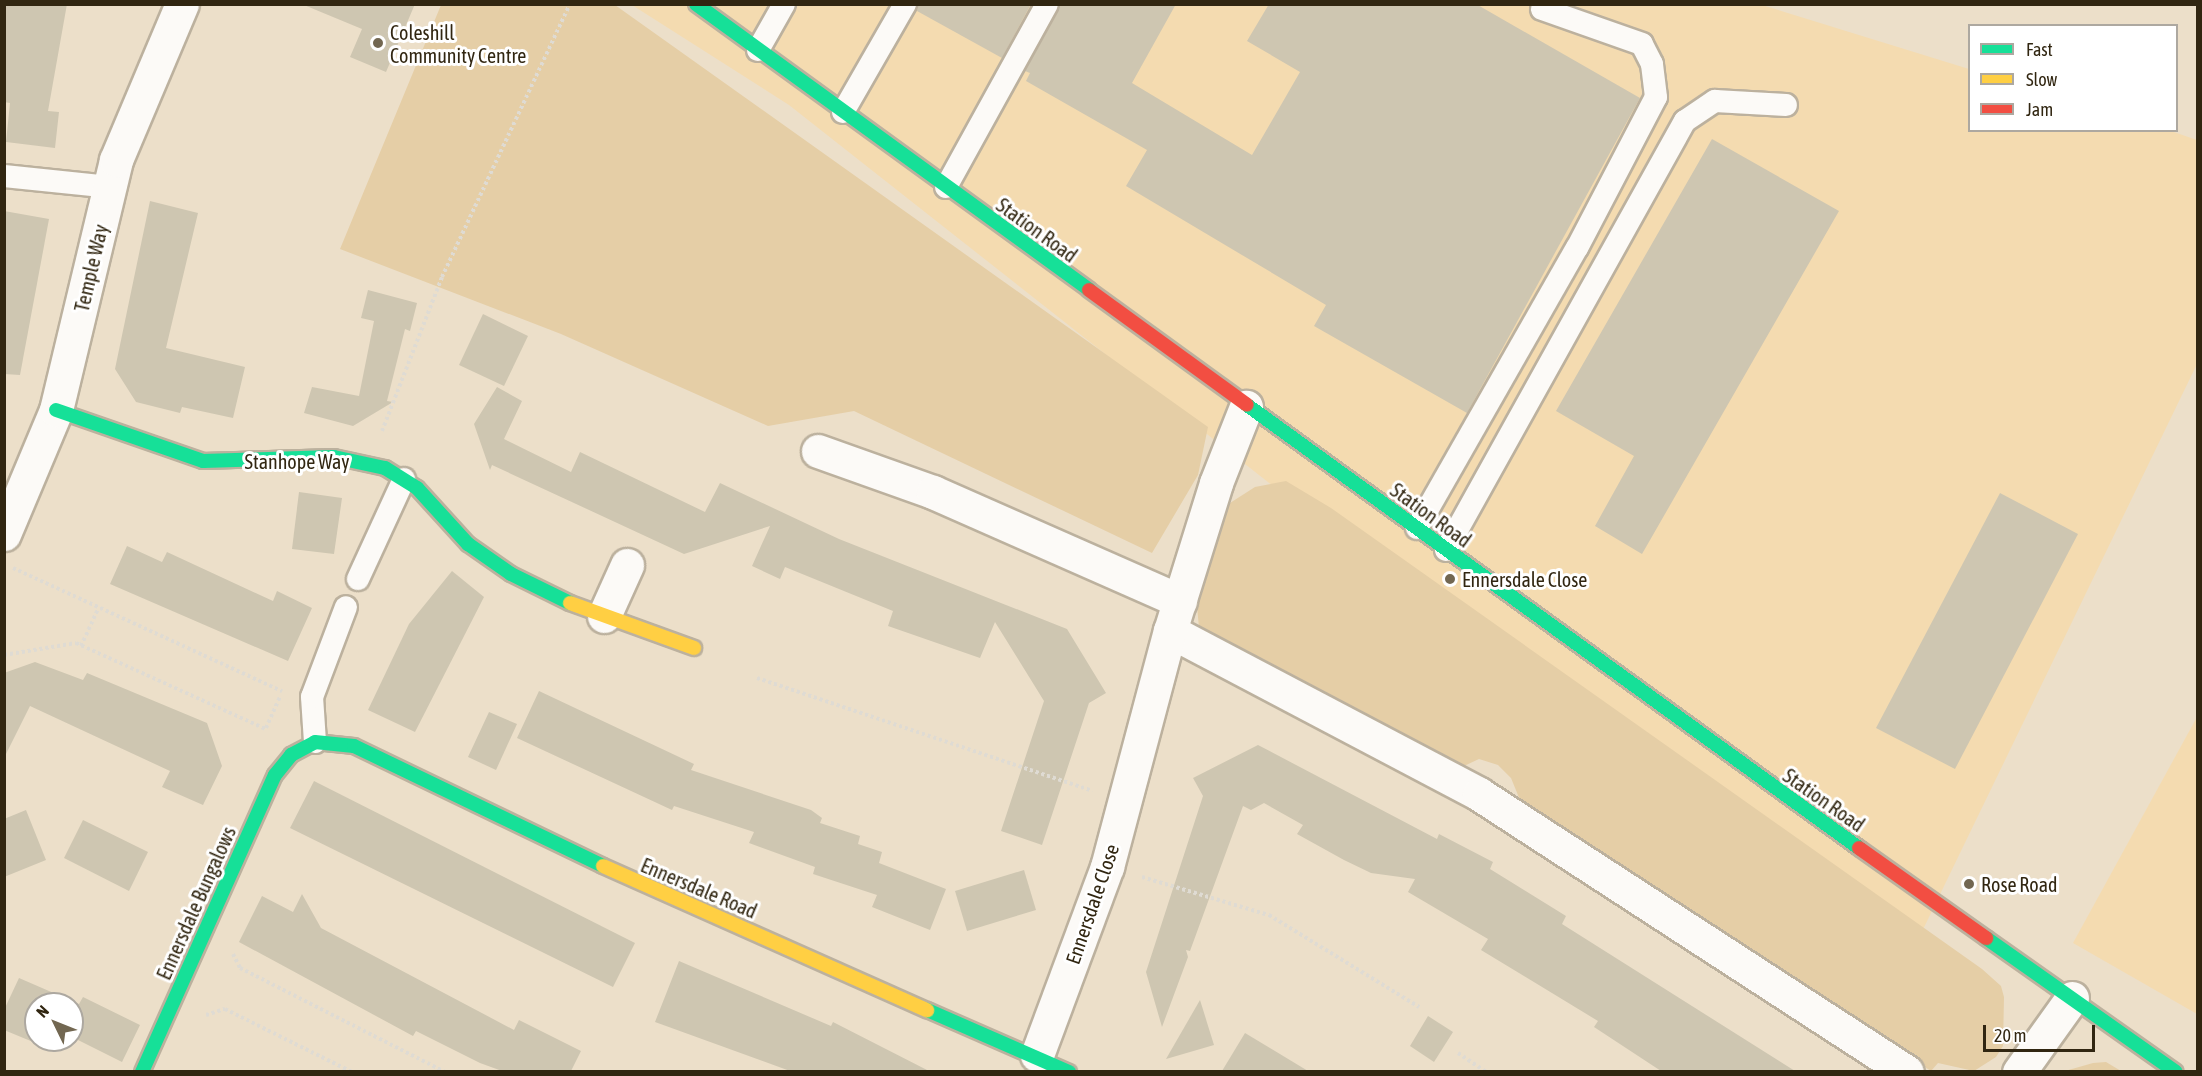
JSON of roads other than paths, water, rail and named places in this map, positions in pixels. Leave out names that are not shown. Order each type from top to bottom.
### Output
[{"type":"street","name":"Temple Way","points":[[4,534],[56,410],[116,160],[182,4]]},
{"type":"street","name":"Station Road","points":[[696,4],[1726,755],[2176,1071]]},
{"type":"street","name":"Ennersdale Close","points":[[1037,1055],[1107,867],[1175,616],[1216,483],[1246,407]]},
{"type":"street","name":"Stanhope Way","points":[[56,410],[203,461],[333,457],[372,463],[404,479],[432,501],[468,544],[511,574],[604,616],[694,648]]},
{"type":"street","points":[[818,451],[933,492],[1175,616],[1479,794],[1907,1071]]},
{"type":"street","points":[[604,616],[627,565]]},
{"type":"street","name":"Ennersdale Bungalows","points":[[142,1071],[275,775],[291,754],[315,742]]},
{"type":"street","name":"Ennersdale Road","points":[[315,742],[354,746],[632,880],[1037,1055],[1069,1071]]},
{"type":"street","points":[[2019,1071],[2072,998]]},
{"type":"lane","points":[[759,50],[784,4]]},
{"type":"lane","points":[[843,112],[905,4]]},
{"type":"lane","points":[[945,187],[1047,4]]},
{"type":"lane","points":[[1417,528],[1577,248],[1656,98],[1652,64],[1642,44],[1542,9]]},
{"type":"lane","points":[[1446,550],[1685,121],[1715,101],[1786,105]]},
{"type":"lane","points":[[4,176],[110,188]]},
{"type":"lane","points":[[358,579],[404,479]]},
{"type":"lane","points":[[315,742],[312,697],[346,607]]},
{"type":"place","name":"Coleshill Community Centre","points":[[378,43]]},
{"type":"place","name":"Ennersdale Close","points":[[1450,579]]},
{"type":"place","name":"Rose Road","points":[[1969,884]]}]
